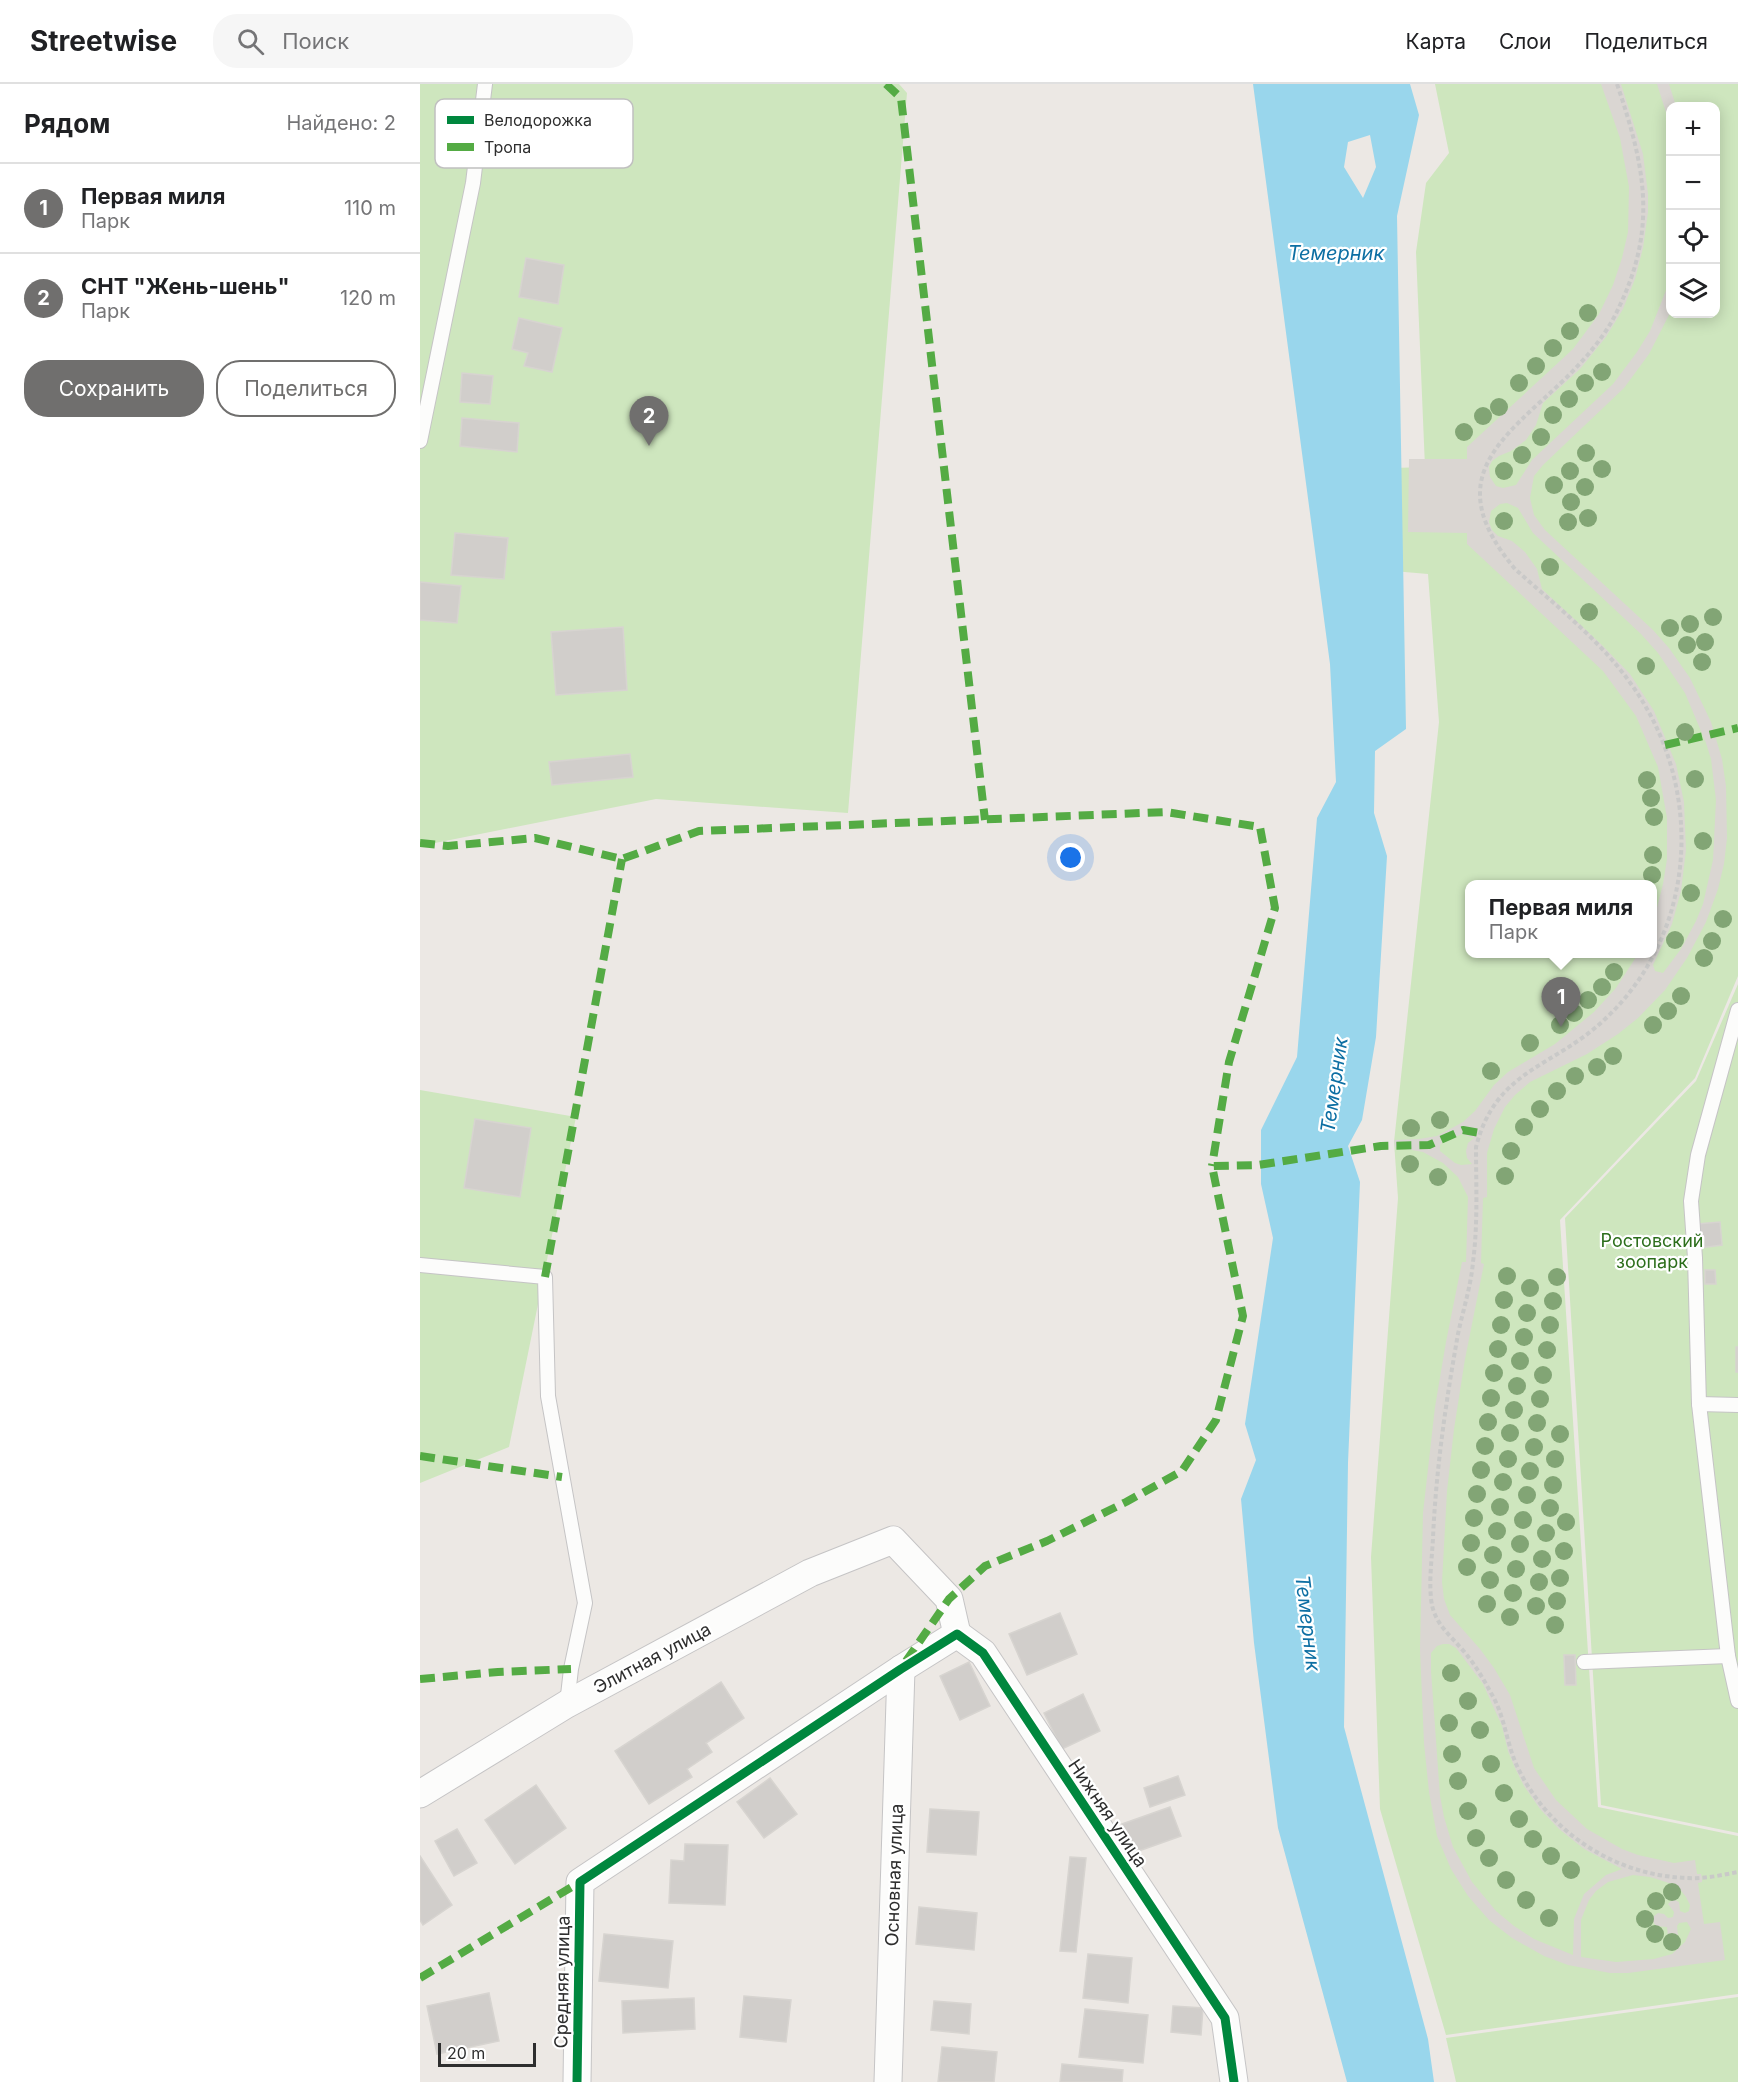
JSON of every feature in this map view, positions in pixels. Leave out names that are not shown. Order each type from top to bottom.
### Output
[{"type":"street","name":"Элитная улица","points":[[420,1794],[567,1704],[810,1573],[893,1540],[949,1599],[957,1634]]},
{"type":"street","points":[[901,1669],[957,1634]]},
{"type":"street","name":"Нижняя улица","points":[[957,1634],[983,1653],[1225,2018],[1234,2082]]},
{"type":"street","name":"Средняя улица","points":[[577,2082],[580,1882],[901,1669]]},
{"type":"street","name":"Основная улица","points":[[888,2082],[901,1669]]},
{"type":"lane","points":[[483,99],[485,84]]},
{"type":"lane","points":[[420,441],[475,168]]},
{"type":"lane","points":[[1738,1010],[1698,1155],[1691,1202],[1699,1404],[1728,1656],[1738,1701]]},
{"type":"lane","points":[[420,1265],[545,1277],[548,1396],[585,1603],[571,1669],[567,1704]]},
{"type":"lane","points":[[1699,1404],[1738,1404]]},
{"type":"lane","points":[[1584,1662],[1728,1656]]},
{"type":"path","points":[[1617,84],[1635,138],[1644,188],[1642,232],[1631,278],[1612,321],[1593,349],[1565,379],[1516,422],[1492,453],[1482,478],[1481,507],[1487,530],[1505,558],[1631,682],[1651,714],[1665,745],[1677,788],[1682,819],[1681,865],[1675,899],[1657,947]]},
{"type":"path","points":[[1651,958],[1626,997],[1604,1020],[1562,1052],[1521,1076],[1503,1092],[1489,1113],[1476,1147],[1473,1263],[1454,1356],[1440,1450],[1431,1598],[1436,1618],[1445,1633],[1465,1652],[1492,1693],[1506,1725],[1513,1755],[1532,1792],[1547,1812],[1571,1835],[1604,1857],[1646,1873],[1688,1878],[1738,1872]]},
{"type":"green space","points":[[420,84],[899,84],[907,93],[848,813],[656,799],[420,846]]},
{"type":"green space","points":[[1435,84],[1738,84],[1738,976],[1695,1078],[1560,1220],[1598,1807],[1738,1836],[1738,1994],[1446,2035],[1380,1809],[1371,1557],[1398,1198],[1394,1142],[1439,722],[1428,574],[1393,571],[1394,468],[1425,467],[1416,252],[1426,183],[1449,153]]},
{"type":"green space","name":"Ростовский зоопарк","points":[[1738,984],[1738,1833],[1601,1805],[1565,1218],[1696,1081]]},
{"type":"green space","points":[[420,1090],[576,1117],[509,1447],[420,1483]]},
{"type":"green space","points":[[1738,1997],[1738,2082],[1456,2082],[1446,2038]]},
{"type":"shaded area","points":[[1601,84],[1621,84],[1643,154],[1648,212],[1643,248],[1635,279],[1623,309],[1606,337],[1580,369],[1543,403],[1536,425],[1526,440],[1492,461],[1489,467],[1490,477],[1496,486],[1503,488],[1516,485],[1532,460],[1613,384],[1650,331],[1666,290],[1667,318],[1649,354],[1624,388],[1543,465],[1534,476],[1530,498],[1534,515],[1545,530],[1653,630],[1690,678],[1711,722],[1722,759],[1726,786],[1727,838],[1724,864],[1706,922],[1687,958],[1665,990],[1638,1018],[1618,1034],[1587,1054],[1530,1082],[1505,1107],[1494,1129],[1487,1153],[1487,1197],[1483,1198],[1481,1263],[1484,1264],[1454,1429],[1447,1491],[1442,1582],[1444,1599],[1450,1615],[1480,1649],[1510,1695],[1534,1768],[1556,1800],[1587,1829],[1622,1849],[1674,1863],[1695,1860],[1697,1874],[1701,1874],[1702,1878],[1702,1882],[1698,1883],[1704,1924],[1720,1922],[1725,1960],[1628,1973],[1610,1973],[1568,1965],[1544,1956],[1512,1938],[1489,1920],[1468,1896],[1451,1869],[1437,1836],[1429,1792],[1424,1743],[1420,1650],[1423,1513],[1435,1407],[1446,1342],[1462,1262],[1466,1262],[1468,1197],[1458,1177],[1443,1163],[1423,1152],[1395,1147],[1394,1140],[1437,1136],[1463,1122],[1508,1072],[1555,1044],[1594,1012],[1616,988],[1635,958],[1656,958],[1653,965],[1655,971],[1663,973],[1681,949],[1703,904],[1713,860],[1716,800],[1711,759],[1685,693],[1658,653],[1641,634],[1533,533],[1518,508],[1507,503],[1500,504],[1491,511],[1489,522],[1492,530],[1498,536],[1512,541],[1525,552],[1537,569],[1542,589],[1630,674],[1654,711],[1676,764],[1684,802],[1686,850],[1681,891],[1672,924],[1657,956],[1657,907],[1667,859],[1667,818],[1658,767],[1636,716],[1603,671],[1467,544],[1467,533],[1408,532],[1409,459],[1467,459],[1467,447],[1573,349],[1599,314],[1613,285],[1628,232],[1629,187],[1620,138]],"holes":[[[1462,1134],[1474,1138],[1468,1143],[1466,1151],[1467,1158],[1472,1164],[1455,1163],[1440,1151],[1440,1145],[1443,1142]],[[1449,1644],[1456,1648],[1483,1684],[1502,1726],[1515,1768],[1540,1809],[1559,1829],[1584,1849],[1622,1869],[1606,1875],[1584,1894],[1574,1919],[1573,1955],[1534,1939],[1496,1911],[1472,1882],[1453,1847],[1440,1796],[1431,1671],[1431,1653],[1437,1646]],[[1633,1875],[1650,1877],[1679,1888],[1686,1897],[1690,1905],[1689,1911],[1685,1913],[1680,1911],[1679,1902],[1673,1899],[1668,1904],[1674,1912],[1673,1917],[1668,1918],[1658,1913],[1652,1920],[1656,1926],[1667,1927],[1668,1937],[1673,1939],[1678,1936],[1679,1923],[1687,1922],[1691,1929],[1685,1942],[1672,1954],[1654,1959],[1616,1962],[1581,1957],[1581,1920],[1589,1900],[1596,1891],[1608,1882]]]},
{"type":"shaded area","points":[[1657,84],[1669,84],[1675,102],[1666,102],[1666,112]]},
{"type":"water","name":"Темерник","points":[[1253,84],[1410,84],[1419,115],[1397,216],[1406,729],[1375,751],[1374,813],[1387,856],[1376,1037],[1362,1120],[1348,1146],[1360,1182],[1348,1463],[1344,1727],[1428,2039],[1434,2082],[1347,2082],[1278,1828],[1254,1643],[1241,1499],[1256,1460],[1245,1424],[1273,1238],[1261,1184],[1261,1130],[1297,1057],[1317,818],[1336,782],[1330,664]],"holes":[[[1370,135],[1376,167],[1363,198],[1344,167],[1348,142]]]},
{"type":"building","points":[[526,258],[564,265],[558,304],[519,297]]},
{"type":"building","points":[[519,318],[562,328],[552,372],[524,366],[528,353],[512,349]]},
{"type":"building","points":[[462,373],[493,376],[490,404],[460,402]]},
{"type":"building","points":[[462,418],[519,423],[517,452],[460,446]]},
{"type":"building","points":[[455,533],[508,538],[504,579],[451,575]]},
{"type":"building","points":[[420,582],[461,586],[457,623],[420,620]]},
{"type":"building","points":[[623,627],[627,690],[556,695],[551,632]]},
{"type":"building","points":[[630,754],[633,777],[552,785],[549,762]]},
{"type":"building","points":[[475,1119],[531,1128],[520,1197],[464,1188]]},
{"type":"building","points":[[1720,1222],[1722,1245],[1700,1248],[1697,1224]]},
{"type":"building","points":[[1705,1270],[1715,1270],[1716,1284],[1705,1284]]},
{"type":"building","points":[[1736,1347],[1738,1347],[1738,1372],[1736,1372]]},
{"type":"building","points":[[1060,1613],[1077,1654],[1027,1675],[1009,1634]]},
{"type":"building","points":[[1564,1655],[1575,1655],[1576,1685],[1565,1685]]},
{"type":"building","points":[[969,1662],[990,1706],[960,1720],[940,1676]]},
{"type":"building","points":[[721,1682],[744,1718],[706,1743],[712,1752],[687,1769],[692,1777],[649,1804],[615,1751]]},
{"type":"building","points":[[1083,1694],[1100,1731],[1062,1749],[1044,1713]]},
{"type":"building","points":[[1178,1776],[1185,1795],[1150,1807],[1144,1788]]},
{"type":"building","points":[[770,1778],[797,1814],[764,1838],[737,1802]]},
{"type":"building","points":[[536,1785],[566,1828],[515,1864],[485,1820]]},
{"type":"building","points":[[1170,1807],[1181,1836],[1133,1853],[1122,1824]]},
{"type":"building","points":[[930,1809],[979,1812],[976,1855],[927,1852]]},
{"type":"building","points":[[457,1829],[477,1863],[454,1876],[435,1841]]},
{"type":"building","points":[[685,1844],[728,1845],[725,1905],[669,1903],[671,1860],[684,1861]]},
{"type":"building","points":[[420,1856],[452,1905],[423,1925],[420,1920]]},
{"type":"building","points":[[1070,1857],[1086,1858],[1076,1952],[1060,1951]]},
{"type":"building","points":[[919,1907],[977,1913],[974,1950],[916,1944]]},
{"type":"building","points":[[604,1934],[673,1941],[668,1988],[599,1981]]},
{"type":"building","points":[[1088,1954],[1132,1958],[1128,2003],[1083,1998]]},
{"type":"building","points":[[489,1993],[499,2041],[437,2054],[427,2006]]},
{"type":"building","points":[[744,1996],[791,2000],[786,2042],[740,2037]]},
{"type":"building","points":[[694,1998],[695,2029],[623,2033],[622,2001]]},
{"type":"building","points":[[934,2001],[971,2004],[969,2034],[931,2030]]},
{"type":"building","points":[[1173,2006],[1203,2008],[1201,2035],[1171,2032]]},
{"type":"building","points":[[1085,2009],[1148,2015],[1143,2063],[1079,2057]]},
{"type":"building","points":[[942,2047],[997,2052],[994,2082],[938,2082]]},
{"type":"building","points":[[1062,2064],[1123,2070],[1122,2082],[1060,2082]]},
{"type":"marked path","points":[[886,84],[901,98],[985,820]]},
{"type":"marked path","points":[[1665,745],[1738,728]]},
{"type":"marked path","points":[[420,843],[448,846],[535,838],[622,859],[699,831],[1166,812],[1260,827],[1275,908],[1229,1062],[1212,1166]]},
{"type":"marked path","points":[[545,1277],[622,859]]},
{"type":"marked path","points":[[906,1661],[949,1599],[985,1566],[1047,1541],[1182,1471],[1216,1420],[1243,1316],[1212,1166],[1258,1165],[1381,1146],[1429,1145],[1463,1130],[1480,1133]]},
{"type":"marked path","points":[[420,1456],[562,1477]]},
{"type":"marked path","points":[[420,1679],[498,1672],[571,1669]]},
{"type":"marked path","points":[[420,1978],[580,1882]]},
{"type":"cycle path","points":[[577,2082],[580,1882],[957,1634],[983,1653],[1225,2018],[1234,2082]]},
{"type":"place","name":"СНТ \"Жень-шень\"","points":[[649,446]]},
{"type":"place","name":"Первая миля","points":[[1561,1027]]}]
